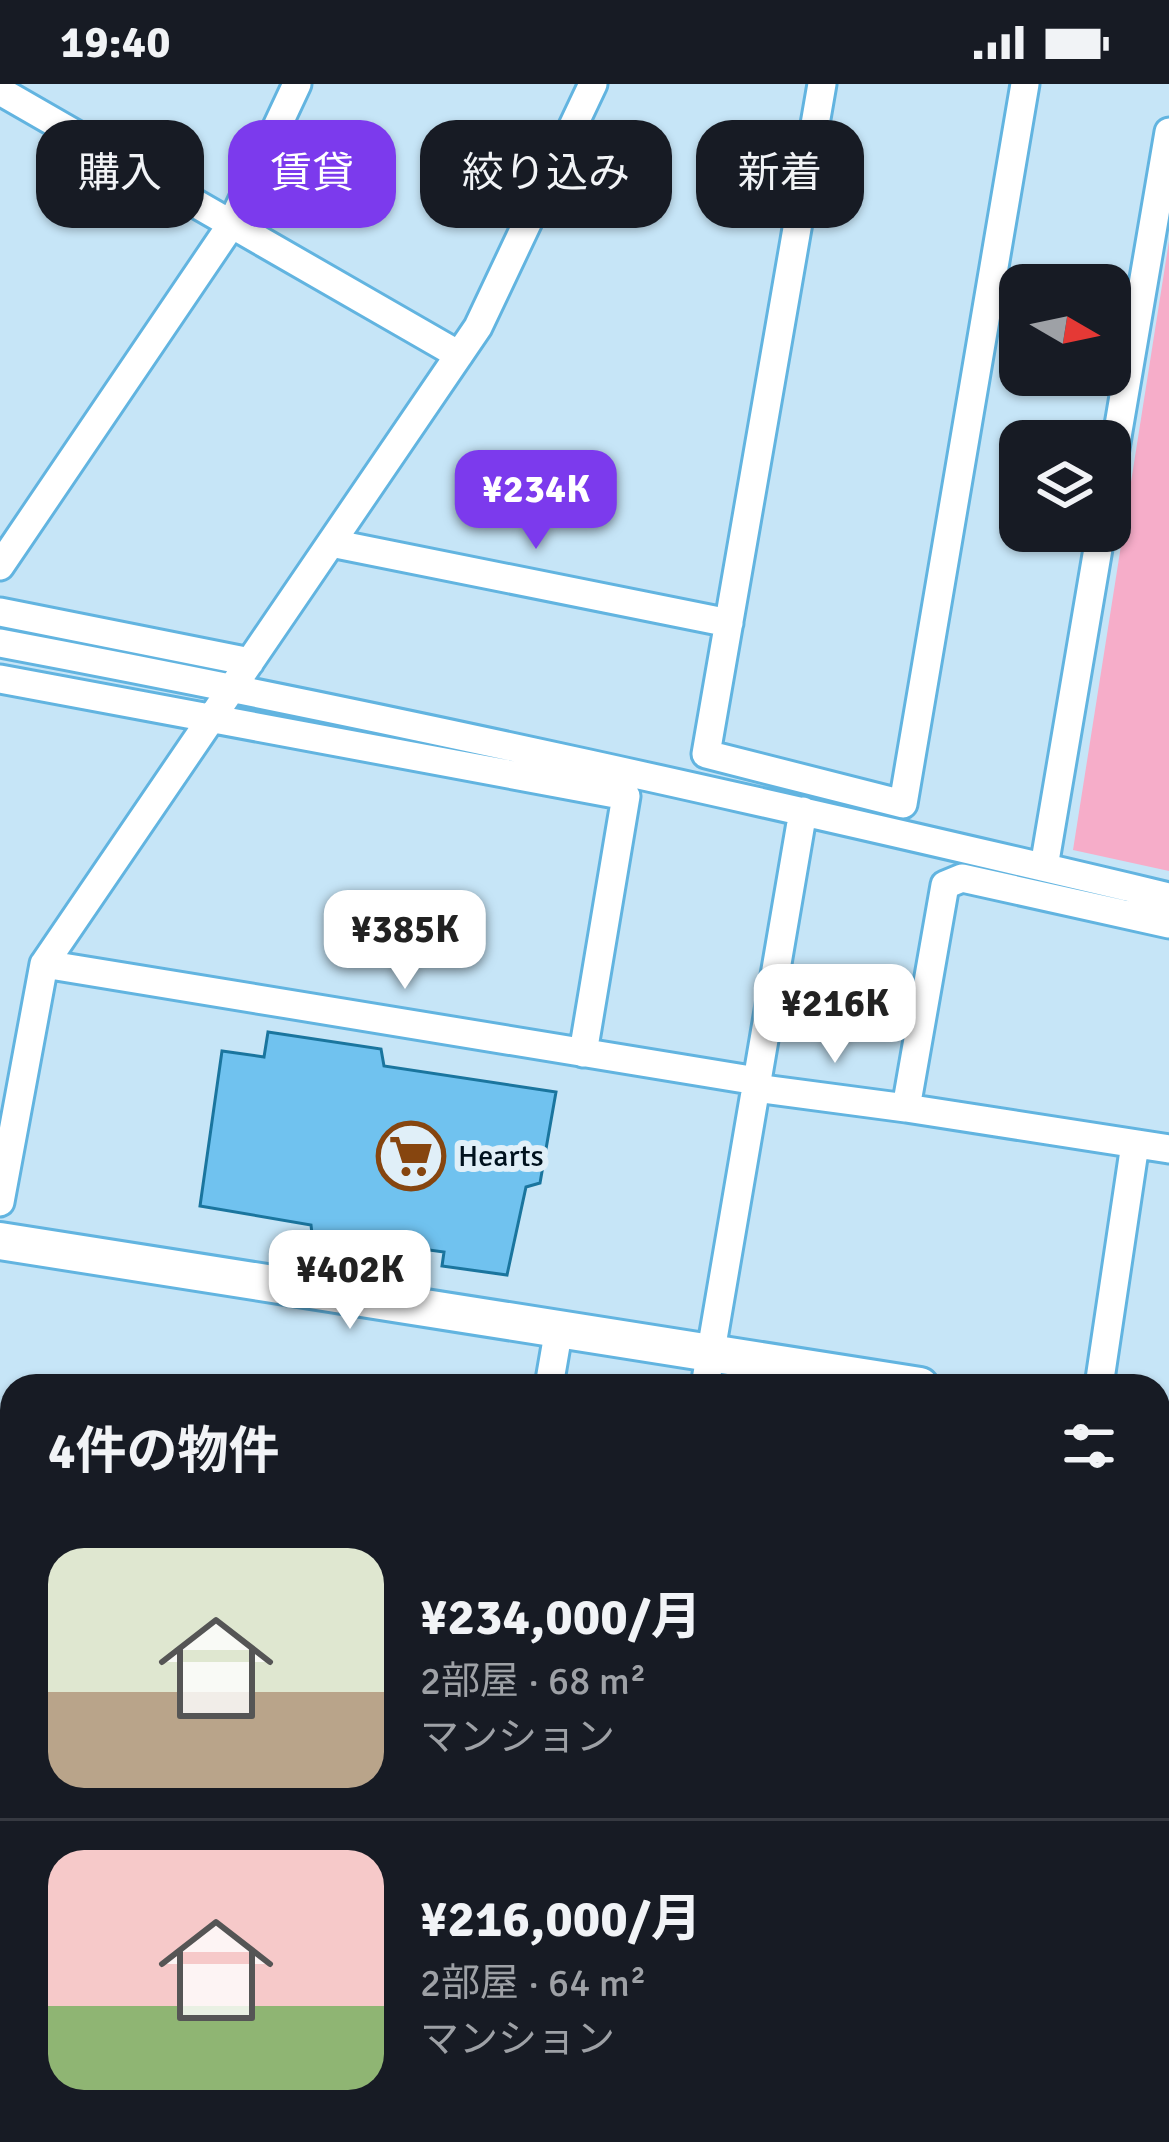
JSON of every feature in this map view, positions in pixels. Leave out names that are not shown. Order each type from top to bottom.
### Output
[{"type":"street","points":[[280,120],[297,84]]},
{"type":"street","points":[[0,1202],[44,964],[478,327],[593,84]]},
{"type":"street","points":[[822,84],[706,754],[903,804],[1025,84]]},
{"type":"street","points":[[0,91],[228,223]]},
{"type":"street","points":[[1120,420],[1169,132]]},
{"type":"street","points":[[0,566],[229,228]]},
{"type":"street","points":[[236,228],[459,355]]},
{"type":"street","points":[[331,543],[729,623]]},
{"type":"street","points":[[1044,867],[1097,552]]},
{"type":"street","points":[[0,612],[250,662]]},
{"type":"street","points":[[0,643],[232,687],[802,811],[1169,897]]},
{"type":"street","points":[[0,679],[626,796],[584,1053]]},
{"type":"street","points":[[707,1369],[802,811]]},
{"type":"street","points":[[906,1108],[945,885],[962,878],[1169,924]]},
{"type":"street","points":[[44,964],[1169,1149]]},
{"type":"street","points":[[1101,1374],[1135,1144]]},
{"type":"street","points":[[0,1240],[559,1328],[707,1369],[770,1374]]},
{"type":"street","points":[[551,1374],[559,1328]]},
{"type":"shaded area","points":[[1169,241],[1169,871],[1073,850],[1120,552],[1131,552],[1131,482]]},
{"type":"building","points":[[268,1032],[381,1049],[384,1066],[556,1092],[540,1183],[526,1187],[507,1275],[442,1266],[444,1252],[312,1234],[311,1225],[200,1206],[222,1051],[264,1057]]},
{"type":"place","name":"Hearts","points":[[411,1156]]}]
